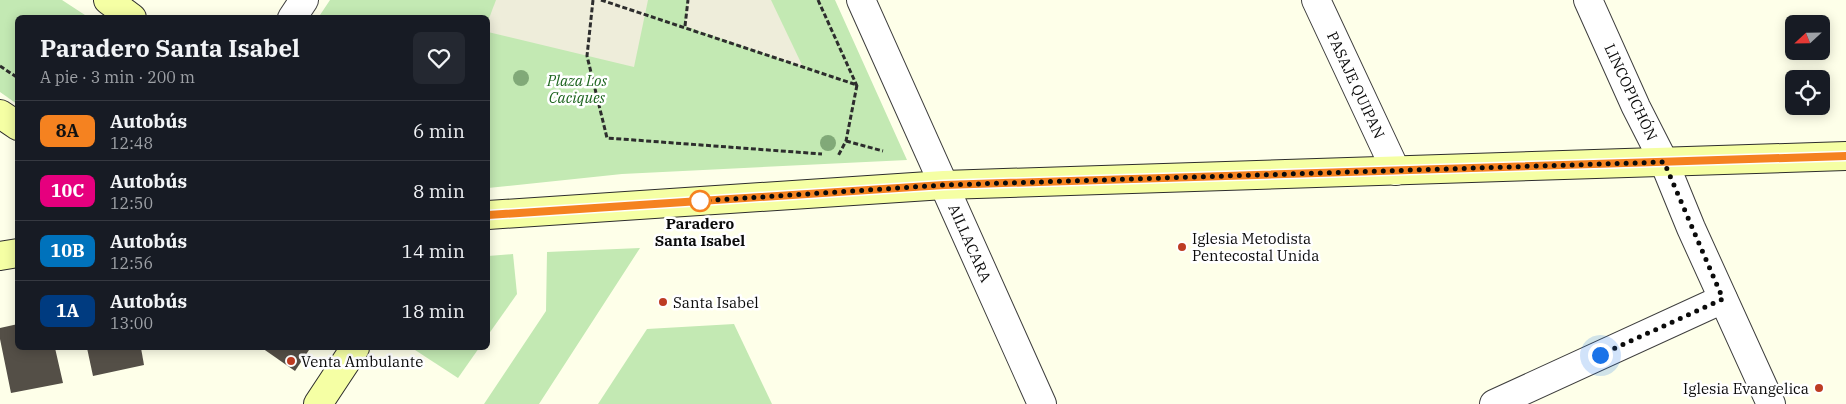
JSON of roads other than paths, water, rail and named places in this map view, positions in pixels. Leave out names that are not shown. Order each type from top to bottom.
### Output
[{"type":"main road","points":[[108,0],[128,15]]},
{"type":"main road","points":[[0,114],[15,124]]},
{"type":"main road","points":[[490,215],[944,185],[1846,156]]},
{"type":"main road","points":[[0,256],[15,254]]},
{"type":"main road","points":[[318,404],[354,350]]},
{"type":"street","points":[[294,15],[304,0]]},
{"type":"street","name":"AILLACARA","points":[[861,0],[1042,404]]},
{"type":"street","name":"PASAJE QUIPAN","points":[[1316,0],[1396,171]]},
{"type":"street","name":"LINCOPICHÓN","points":[[1588,0],[1636,107],[1664,162],[1771,404]]},
{"type":"street","points":[[1494,404],[1723,299]]},
{"type":"place","name":"Paradero Santa Isabel","points":[[700,201]]},
{"type":"place","name":"Iglesia Metodista Pentecostal Unida","points":[[1182,247]]},
{"type":"place","name":"Santa Isabel","points":[[663,302]]},
{"type":"place","name":"Venta Ambulante","points":[[291,361]]},
{"type":"place","name":"Iglesia Evangelica","points":[[1819,388]]},
{"type":"park label","name":"Plaza Los Caciques","points":[[577,88]]}]
